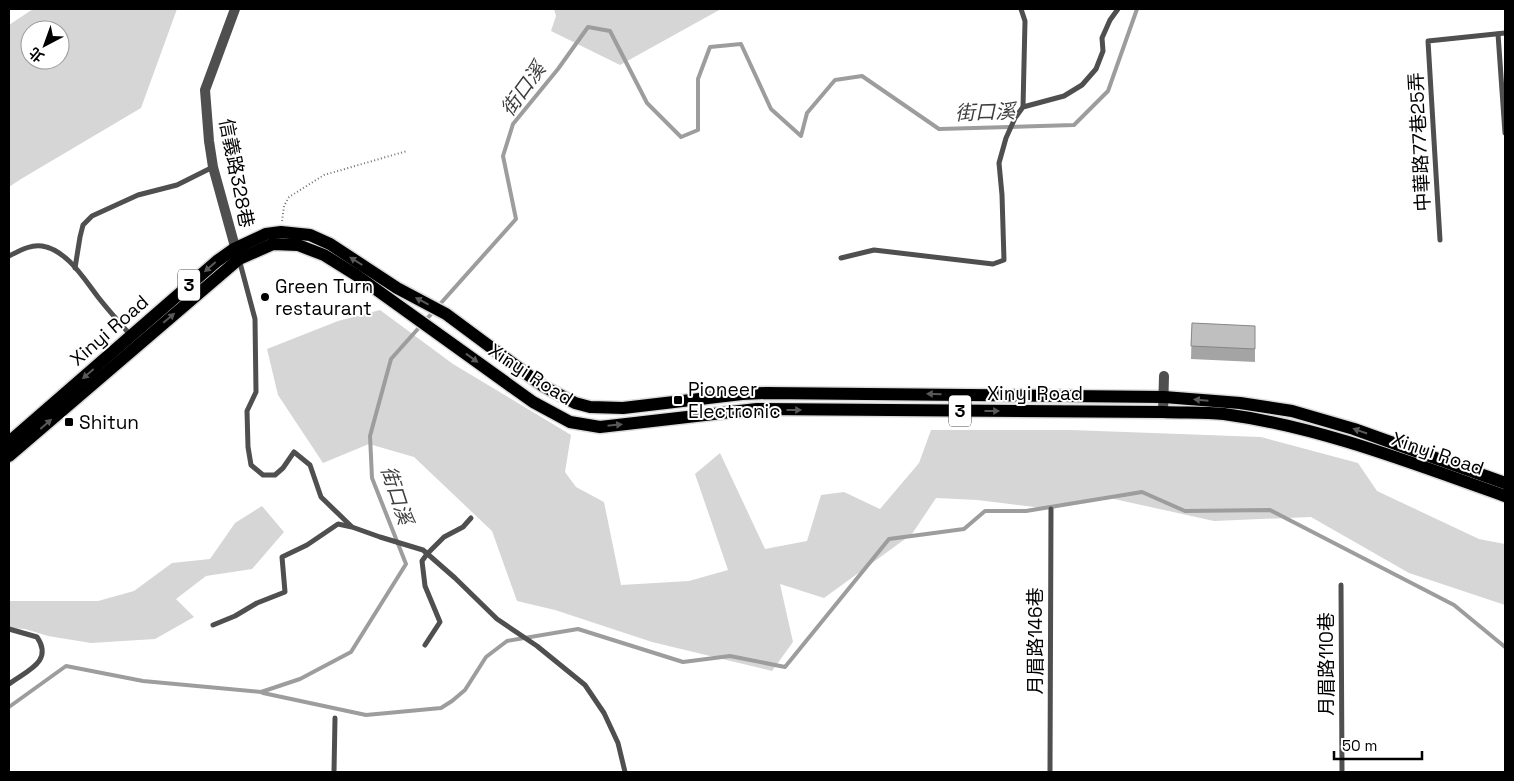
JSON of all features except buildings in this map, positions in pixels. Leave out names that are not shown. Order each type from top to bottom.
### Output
[{"type":"main road","name":"Xinyi Road","points":[[237,254],[266,234],[281,232],[310,235],[330,244],[397,288],[446,314],[543,386],[575,403],[590,406],[623,408],[742,394],[851,393],[1164,396],[1240,403],[1292,411],[1354,429],[1505,483]]},
{"type":"main road","name":"Xinyi Road","points":[[9,456],[135,340],[217,261],[273,244],[298,245],[324,255],[388,297],[533,402],[570,422],[600,427],[736,411],[777,410],[1223,414],[1320,435],[1389,455],[1505,496]]},
{"type":"main road","name":"Xinyi Road","points":[[9,442],[135,340]]},
{"type":"main road","points":[[736,411],[742,394]]},
{"type":"street","name":"信義路328巷","points":[[235,9],[205,90],[213,167],[237,254]]},
{"type":"street","points":[[1163,412],[1164,376]]},
{"type":"lane","points":[[841,258],[874,250],[993,264],[1004,260],[999,163],[1008,134],[1015,118],[1023,107],[1026,21],[1021,9]]},
{"type":"lane","points":[[1023,107],[1064,96],[1082,85],[1096,69],[1102,51],[1102,38],[1110,20],[1118,9]]},
{"type":"lane","points":[[1505,33],[1498,34],[1505,133]]},
{"type":"lane","name":"中華路77巷25弄","points":[[1440,240],[1428,41],[1498,34]]},
{"type":"lane","points":[[75,268],[80,237],[84,225],[92,216],[138,196],[177,185],[213,167]]},
{"type":"lane","points":[[9,256],[26,248],[41,246],[56,250],[75,268],[135,340]]},
{"type":"lane","points":[[237,254],[255,319],[256,392],[247,411],[248,447],[251,465],[263,475],[275,476],[284,468],[294,452],[310,465],[321,497],[352,527]]},
{"type":"lane","name":"月眉路146巷","points":[[1050,772],[1051,510]]},
{"type":"lane","points":[[425,646],[440,622],[425,586],[422,561],[444,537],[463,527],[471,518]]},
{"type":"lane","points":[[213,625],[235,616],[257,603],[285,592],[282,557],[307,546],[338,524],[423,550],[497,619],[534,644],[585,685],[604,713],[618,743],[625,772]]},
{"type":"lane","name":"月眉路110巷","points":[[1341,585],[1342,772]]},
{"type":"lane","points":[[9,629],[37,637],[42,644],[43,651],[39,664],[9,684]]},
{"type":"lane","points":[[334,772],[335,718]]},
{"type":"path","points":[[281,232],[284,206],[289,196],[324,175],[407,152]]},
{"type":"shaded area","points":[[33,9],[177,9],[141,108],[9,187],[9,25]]},
{"type":"shaded area","points":[[554,9],[721,9],[620,65],[551,31],[556,16]]},
{"type":"shaded area","points":[[380,310],[453,364],[571,435],[565,472],[576,487],[604,502],[621,585],[689,581],[728,570],[695,474],[720,453],[765,549],[807,541],[821,495],[844,492],[880,509],[919,463],[931,430],[1071,430],[1261,437],[1358,463],[1377,491],[1479,539],[1505,544],[1505,605],[1409,573],[1311,517],[1214,521],[1105,497],[1051,509],[977,500],[936,498],[912,534],[824,598],[780,584],[793,642],[772,671],[652,642],[555,610],[517,601],[492,531],[414,457],[369,444],[323,463],[278,395],[267,349],[338,321]]},
{"type":"shaded area","points":[[262,506],[284,532],[252,569],[206,576],[176,599],[194,617],[155,639],[91,643],[48,636],[25,629],[9,628],[9,601],[98,601],[134,591],[172,563],[210,559],[235,523]]},
{"type":"waterway","name":"街口溪","points":[[9,707],[66,666],[143,681],[261,692],[300,679],[351,652],[406,564],[372,478],[370,436],[391,359],[516,219],[503,156],[513,124],[558,69],[588,27],[610,31],[647,103],[681,137],[698,130],[698,79],[710,47],[741,44],[771,109],[801,136],[807,113],[835,80],[862,76],[939,129],[1074,125],[1108,91],[1137,9]]},
{"type":"waterway","points":[[263,693],[366,715],[441,708],[465,690],[486,657],[507,641],[578,629],[683,662],[730,656],[785,667],[889,539],[964,529],[985,511],[1026,511],[1142,492],[1185,511],[1270,510],[1454,605],[1505,647]]},
{"type":"place","name":"Green Turn restaurant","points":[[265,297]]},
{"type":"place","name":"Pioneer Electronic","points":[[678,400]]},
{"type":"place","name":"Shitun","points":[[69,422]]}]
